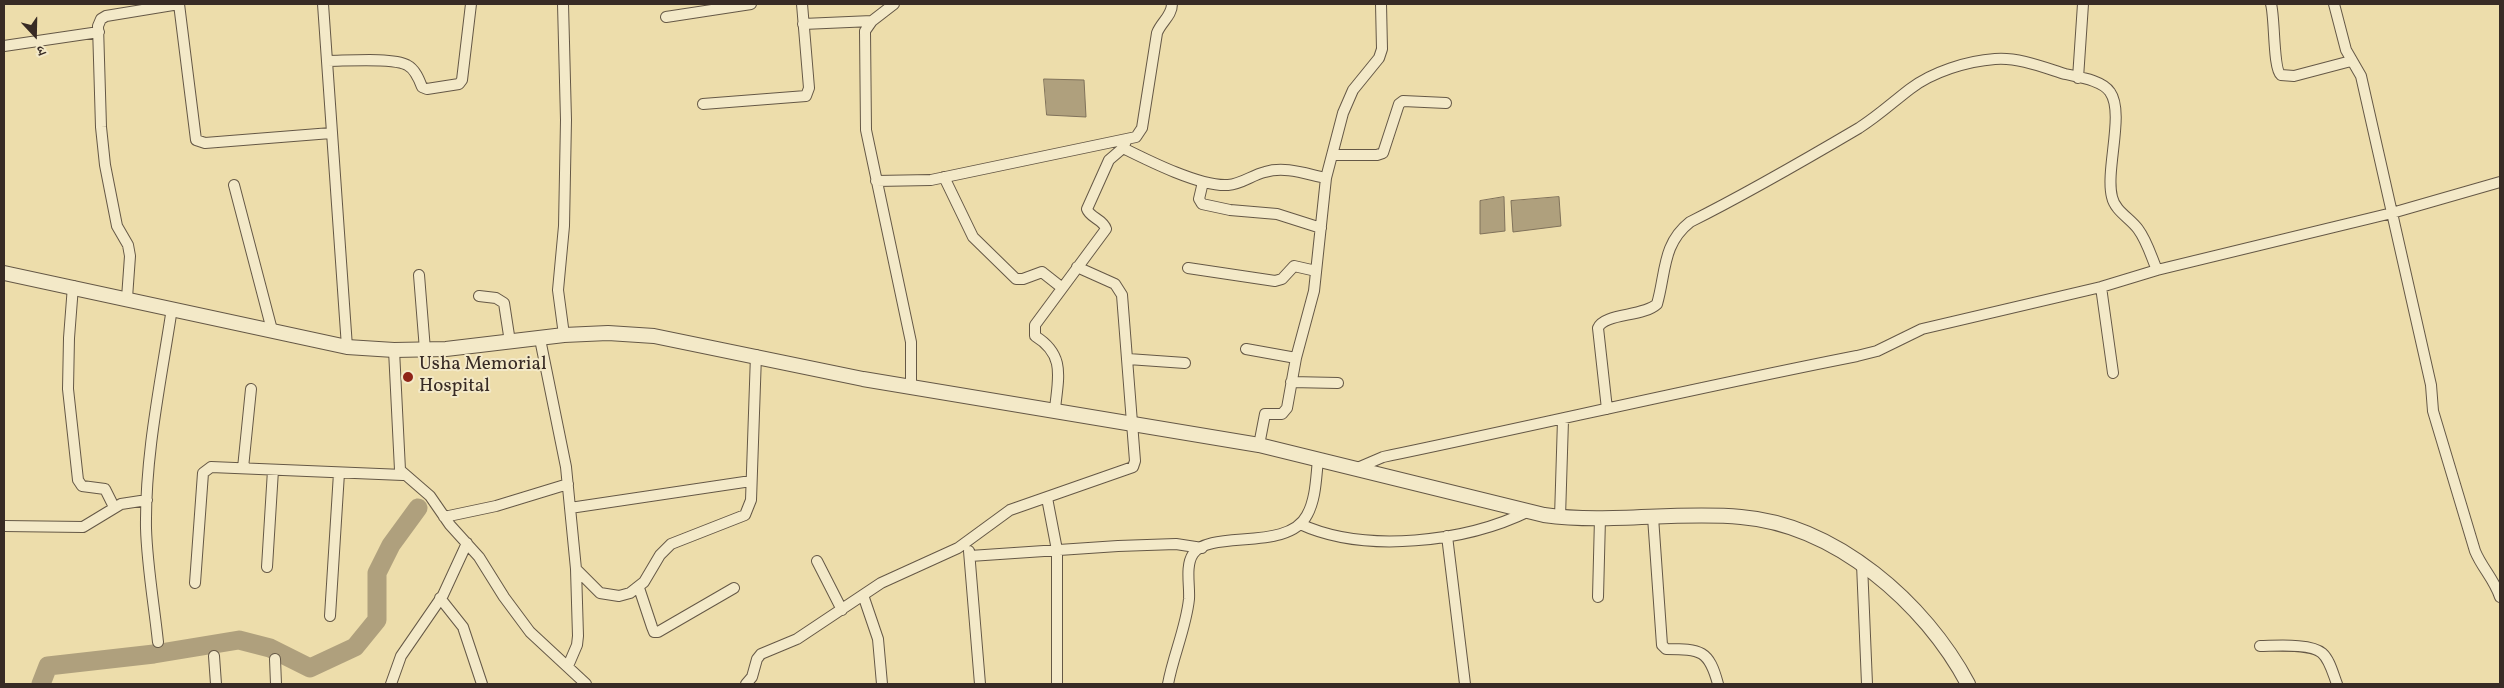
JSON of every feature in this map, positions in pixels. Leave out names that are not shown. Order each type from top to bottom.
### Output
[{"type":"street","points":[[127,298],[130,256],[128,245],[117,226],[105,165],[99,22],[106,16],[179,4],[196,140],[205,143],[331,133]]},
{"type":"street","points":[[323,4],[347,347]]},
{"type":"street","points":[[328,61],[394,62],[406,64],[413,69],[422,87],[427,89],[459,84],[462,80],[471,4]]},
{"type":"street","points":[[563,4],[566,120],[564,226],[558,290],[564,335]]},
{"type":"street","points":[[666,17],[750,4]]},
{"type":"street","points":[[704,104],[806,96],[809,88],[802,4]]},
{"type":"street","points":[[894,4],[872,21],[865,31],[864,116],[911,342],[911,386]]},
{"type":"street","points":[[1055,409],[1059,369],[1057,360],[1035,336],[1033,331],[1035,325],[1062,287],[1106,229],[1104,224],[1089,214],[1087,209],[1109,160],[1125,144],[1136,137],[1142,128],[1157,33],[1162,23],[1171,14],[1172,4]]},
{"type":"street","points":[[1259,446],[1265,414],[1269,412],[1282,414],[1286,411],[1296,358],[1314,291],[1326,178],[1343,113],[1353,90],[1379,58],[1382,49],[1381,4]]},
{"type":"street","points":[[2078,78],[2084,4]]},
{"type":"street","points":[[2271,4],[2275,21],[2277,68],[2281,75],[2294,76],[2351,61]]},
{"type":"street","points":[[2334,4],[2351,61],[2361,76],[2431,385],[2433,412],[2475,551],[2480,562],[2494,580],[2500,597]]},
{"type":"street","points":[[803,24],[872,21]]},
{"type":"street","points":[[4,46],[99,32]]},
{"type":"street","points":[[1607,409],[1598,335],[1600,324],[1605,320],[1642,312],[1657,304],[1666,254],[1680,230],[1690,222],[1772,180],[1867,123],[1923,80],[1951,69],[1981,61],[2006,59],[2027,62],[2094,82],[2111,93],[2115,127],[2110,176],[2112,197],[2115,205],[2142,234],[2157,270]]},
{"type":"street","points":[[1332,155],[1377,155],[1383,153],[1399,104],[1403,101],[1446,103]]},
{"type":"street","points":[[876,181],[944,177],[1099,143],[1125,144],[1203,182],[1226,185],[1236,184],[1264,172],[1279,170],[1326,178]]},
{"type":"street","points":[[944,177],[973,237],[1016,279],[1023,279],[1042,272],[1062,287]]},
{"type":"street","points":[[1203,182],[1199,200],[1206,206],[1277,214],[1321,228]]},
{"type":"street","points":[[1356,469],[1383,457],[1563,420],[1701,387],[1858,356],[1889,346],[1922,329],[2101,287],[2157,270],[2392,213],[2500,182]]},
{"type":"street","points":[[234,185],[272,330]]},
{"type":"street","points":[[1188,268],[1275,281],[1282,279],[1294,266],[1316,271]]},
{"type":"street","points":[[746,684],[752,678],[757,659],[761,654],[797,638],[881,583],[947,553],[1010,510],[1133,467],[1135,461],[1124,304],[1120,290],[1115,284],[1077,267]]},
{"type":"street","points":[[4,273],[73,286],[347,347],[424,350],[564,335],[654,336],[863,378],[1131,422],[1259,446],[1560,517],[1742,517],[1775,523],[1845,553],[1878,574],[1938,637],[1957,663],[1968,684]]},
{"type":"street","points":[[420,275],[424,350]]},
{"type":"street","points":[[73,286],[68,389],[78,480],[82,486],[105,489],[114,507]]},
{"type":"street","points":[[2101,287],[2113,373]]},
{"type":"street","points":[[480,296],[496,298],[504,303],[510,342]]},
{"type":"street","points":[[158,642],[146,529],[147,500],[153,423],[172,308]]},
{"type":"street","points":[[540,338],[568,484],[576,569],[578,636],[577,645],[568,666]]},
{"type":"street","points":[[1246,349],[1296,358]]},
{"type":"street","points":[[394,350],[398,466],[403,475],[430,496],[444,517],[479,557],[519,620],[541,644],[586,684]]},
{"type":"street","points":[[576,569],[600,593],[619,596],[638,588],[660,555],[671,544],[745,515],[751,500],[750,481],[756,355]]},
{"type":"street","points":[[1128,359],[1184,363]]},
{"type":"street","points":[[1291,382],[1338,383]]},
{"type":"street","points":[[243,468],[251,389]]},
{"type":"street","points":[[1560,517],[1563,420]]},
{"type":"street","points":[[1168,684],[1189,600],[1190,561],[1193,553],[1212,544],[1271,537],[1289,531],[1300,524],[1307,517],[1312,502],[1318,460]]},
{"type":"street","points":[[195,583],[203,473],[211,467],[403,475]]},
{"type":"street","points":[[267,567],[273,470]]},
{"type":"street","points":[[330,616],[340,473]]},
{"type":"street","points":[[570,508],[750,481]]},
{"type":"street","points":[[444,517],[496,506],[568,484]]},
{"type":"street","points":[[1047,498],[1056,550],[1057,684]]},
{"type":"street","points":[[4,526],[83,526],[114,507],[147,500]]},
{"type":"street","points":[[1300,524],[1336,537],[1415,541],[1495,525],[1530,511]]},
{"type":"street","points":[[1653,517],[1662,645],[1666,649],[1699,652],[1708,658],[1718,684]]},
{"type":"street","points":[[1598,597],[1600,518]]},
{"type":"street","points":[[1446,536],[1465,684]]},
{"type":"street","points":[[966,541],[970,556],[980,684]]},
{"type":"street","points":[[391,684],[401,656],[449,583],[467,543]]},
{"type":"street","points":[[970,556],[1176,544],[1202,548]]},
{"type":"street","points":[[817,561],[842,610]]},
{"type":"street","points":[[1862,564],[1867,684]]},
{"type":"street","points":[[638,588],[654,632],[658,632],[734,588]]},
{"type":"street","points":[[863,595],[878,639],[882,684]]},
{"type":"street","points":[[441,596],[454,611],[470,642],[482,684]]},
{"type":"street","points":[[2260,646],[2308,647],[2320,651],[2326,658],[2336,684]]},
{"type":"street","points":[[214,656],[216,684]]},
{"type":"street","points":[[275,659],[276,684]]},
{"type":"shaded area","points":[[1044,79],[1084,80],[1086,117],[1047,115]]},
{"type":"shaded area","points":[[1504,197],[1505,231],[1480,234],[1480,201]]},
{"type":"shaded area","points":[[1559,197],[1561,226],[1513,232],[1511,201]]},
{"type":"waterway","points":[[41,684],[48,666],[154,654],[239,640],[270,648],[310,668],[355,647],[377,620],[377,573],[391,545],[418,508]]},
{"type":"place","name":"Usha Memorial Hospital","points":[[408,377]]}]
